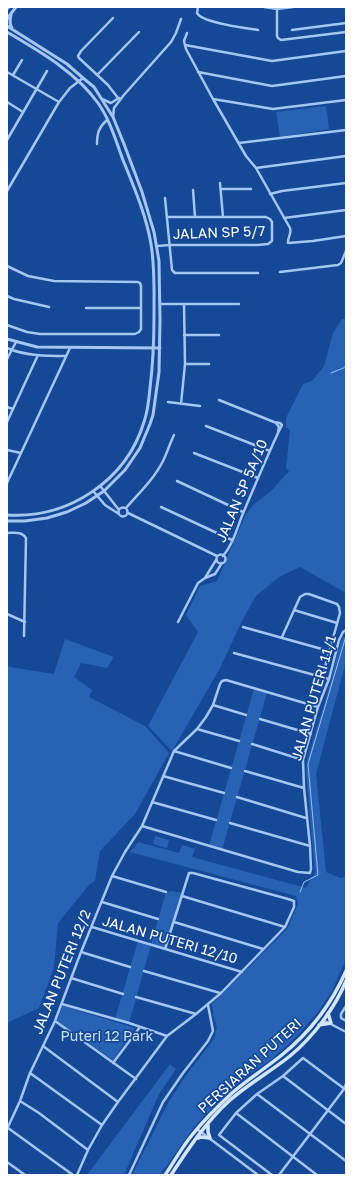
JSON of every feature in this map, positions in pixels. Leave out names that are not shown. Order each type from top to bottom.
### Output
[{"type":"main road","name":"PERSIARAN PUTERI","points":[[165,1175],[186,1143],[206,1118],[232,1093],[297,1042],[323,1012],[339,987],[346,971]]},
{"type":"main road","name":"PERSIARAN PUTERI","points":[[171,1175],[196,1139],[222,1109],[240,1092],[307,1040],[324,1020],[346,981]]},
{"type":"main road","points":[[312,1025],[324,1020],[323,1012]]},
{"type":"main road","points":[[319,1025],[331,1023],[328,1013]]},
{"type":"main road","points":[[196,1139],[201,1137],[210,1138],[208,1125]]},
{"type":"street","points":[[7,19],[16,7]]},
{"type":"street","points":[[198,7],[197,13],[201,18],[218,23],[258,30]]},
{"type":"street","points":[[264,7],[277,9],[293,7]]},
{"type":"street","points":[[277,9],[277,36],[279,40],[346,32]]},
{"type":"street","points":[[11,15],[10,23],[13,30]]},
{"type":"street","points":[[113,18],[78,56],[108,85],[118,98]]},
{"type":"street","points":[[113,116],[114,108],[123,96],[171,42],[181,19]]},
{"type":"street","points":[[292,30],[346,23]]},
{"type":"street","points":[[7,26],[67,64],[94,87],[113,116],[142,192],[154,232],[157,246],[160,304],[160,348],[156,398],[150,424],[140,448],[115,481],[97,496],[67,512],[47,518],[7,521]]},
{"type":"street","points":[[97,75],[139,32]]},
{"type":"street","points":[[7,515],[22,516],[47,512],[80,500],[101,487],[115,472],[133,448],[144,422],[148,404],[153,348],[153,261],[150,242],[136,194],[108,120],[97,102],[79,81],[47,57],[8,33]]},
{"type":"street","points":[[186,33],[184,45],[198,72],[239,143],[256,168],[291,230],[287,242],[290,244],[346,236]]},
{"type":"street","points":[[184,45],[272,61],[346,51]]},
{"type":"street","points":[[13,75],[22,60]]},
{"type":"street","points":[[7,140],[8,134],[47,71]]},
{"type":"street","points":[[7,72],[59,102]]},
{"type":"street","points":[[198,72],[272,86],[346,76]]},
{"type":"street","points":[[7,191],[59,102],[70,88],[83,78]]},
{"type":"street","points":[[102,99],[112,103],[123,96]]},
{"type":"street","points":[[213,99],[273,109],[346,100]]},
{"type":"street","points":[[7,102],[23,112]]},
{"type":"street","points":[[97,144],[99,129],[101,125],[108,120]]},
{"type":"street","points":[[239,143],[346,130]]},
{"type":"street","points":[[256,168],[346,156]]},
{"type":"street","points":[[167,217],[223,217],[220,183]]},
{"type":"street","points":[[270,194],[282,191],[346,183]]},
{"type":"street","points":[[221,189],[251,189]]},
{"type":"street","points":[[193,190],[196,217]]},
{"type":"street","points":[[165,198],[172,270],[175,273],[258,273]]},
{"type":"street","points":[[284,218],[346,210]]},
{"type":"street","name":"JALAN SP 5/7","points":[[157,246],[268,244],[272,241],[272,222],[266,217],[223,217]]},
{"type":"street","points":[[280,272],[338,265],[342,261],[346,252]]},
{"type":"street","points":[[7,266],[28,276],[54,281],[138,282],[141,286],[141,328],[139,332],[135,334],[40,334],[27,332],[7,325]]},
{"type":"street","points":[[7,296],[49,307]]},
{"type":"street","points":[[160,304],[239,304]]},
{"type":"street","points":[[181,404],[185,364],[184,304]]},
{"type":"street","points":[[86,308],[141,308]]},
{"type":"street","points":[[184,335],[220,335]]},
{"type":"street","points":[[7,339],[37,347],[160,348]]},
{"type":"street","points":[[7,359],[16,342]]},
{"type":"street","points":[[7,348],[38,355],[66,356]]},
{"type":"street","points":[[7,483],[8,477],[21,453],[70,348]]},
{"type":"street","points":[[7,422],[38,355]]},
{"type":"street","points":[[185,364],[209,364]]},
{"type":"street","name":"JALAN SP 5A/10","points":[[219,400],[282,424],[228,550],[223,556]]},
{"type":"street","points":[[168,402],[200,406]]},
{"type":"street","points":[[7,407],[13,409]]},
{"type":"street","points":[[206,426],[270,451]]},
{"type":"street","points":[[119,510],[126,508],[150,481],[162,462],[174,435]]},
{"type":"street","points":[[7,450],[21,453]]},
{"type":"street","points":[[194,453],[258,478]]},
{"type":"street","points":[[177,481],[243,512]]},
{"type":"street","points":[[101,487],[119,510],[119,514]]},
{"type":"street","points":[[94,492],[105,505],[119,514],[123,516],[128,513]]},
{"type":"street","points":[[161,507],[232,540]]},
{"type":"street","points":[[126,508],[128,513],[217,556],[223,556],[225,559],[215,574],[198,583],[178,622]]},
{"type":"street","points":[[7,533],[20,533],[25,535],[26,538],[24,636]]},
{"type":"street","points":[[205,578],[217,556]]},
{"type":"street","points":[[216,560],[219,563],[222,563]]},
{"type":"street","points":[[282,637],[300,597],[305,594],[309,594],[337,604],[340,613],[322,678]]},
{"type":"street","points":[[294,610],[337,623]]},
{"type":"street","points":[[7,614],[24,622]]},
{"type":"street","points":[[243,627],[329,650]]},
{"type":"street","name":"JALAN PUTERI 11/1","points":[[142,826],[298,872],[310,873],[310,846],[306,818],[303,760],[318,707],[329,679],[339,640],[343,632],[346,630]]},
{"type":"street","points":[[234,654],[329,679]]},
{"type":"street","points":[[231,768],[174,751],[197,729],[206,717],[213,705],[222,681],[226,680],[318,707]]},
{"type":"street","points":[[213,705],[246,715]]},
{"type":"street","points":[[260,719],[311,734]]},
{"type":"street","points":[[197,729],[239,741]]},
{"type":"street","points":[[252,744],[303,760]]},
{"type":"street","name":"JALAN PUTERI 12/2","points":[[7,1128],[55,1021],[112,876],[125,852],[142,826],[174,751]]},
{"type":"street","points":[[245,771],[304,788]]},
{"type":"street","points":[[163,776],[224,793]]},
{"type":"street","points":[[237,797],[306,818]]},
{"type":"street","points":[[152,802],[216,820]]},
{"type":"street","points":[[230,823],[310,846]]},
{"type":"street","points":[[77,1175],[102,1124],[167,1036],[220,994],[285,927],[294,907],[294,901],[193,873],[189,874],[165,949]]},
{"type":"street","points":[[112,876],[166,892]]},
{"type":"street","points":[[182,896],[285,927]]},
{"type":"street","points":[[102,902],[158,919]]},
{"type":"street","points":[[174,922],[263,949]]},
{"type":"street","name":"JALAN PUTERI 12/10","points":[[92,927],[242,972]]},
{"type":"street","points":[[81,952],[130,967]]},
{"type":"street","points":[[144,971],[220,994]]},
{"type":"street","points":[[71,978],[123,994]]},
{"type":"street","points":[[136,997],[196,1014]]},
{"type":"street","points":[[62,1004],[140,1026],[167,1036]]},
{"type":"street","points":[[129,1175],[163,1102],[208,1041],[213,1031],[208,1004]]},
{"type":"street","points":[[346,1006],[341,1014],[341,1018],[346,1021]]},
{"type":"street","points":[[324,1020],[346,1032]]},
{"type":"street","points":[[55,1021],[136,1079]]},
{"type":"street","points":[[114,1063],[140,1026]]},
{"type":"street","points":[[43,1046],[118,1102]]},
{"type":"street","points":[[272,1175],[218,1135],[236,1113],[257,1094],[283,1076],[303,1058],[345,1089]]},
{"type":"street","points":[[30,1074],[102,1124]]},
{"type":"street","points":[[283,1076],[346,1124]]},
{"type":"street","points":[[279,1175],[345,1089],[346,1084]]},
{"type":"street","points":[[257,1094],[346,1161]]},
{"type":"street","points":[[20,1101],[39,1113],[88,1150]]},
{"type":"street","points":[[236,1113],[316,1175]]},
{"type":"street","points":[[7,1128],[73,1175]]},
{"type":"street","points":[[197,1129],[258,1175]]},
{"type":"street","points":[[7,1162],[25,1175]]},
{"type":"green space","points":[[326,106],[329,129],[280,137],[276,112]]},
{"type":"green space","points":[[342,319],[346,319],[346,593],[300,567],[279,577],[256,596],[243,619],[219,670],[172,751],[148,726],[198,632],[186,615],[200,586],[217,581],[245,516],[252,506],[272,490],[289,471],[286,468],[290,430],[286,427],[286,418],[303,384],[312,381],[324,366],[333,333]]},
{"type":"green space","points":[[346,634],[346,661],[316,774],[326,872],[340,878],[346,877],[346,959],[332,991],[318,1012],[297,1036],[272,1059],[244,1078],[214,1106],[194,1127],[160,1175],[132,1175],[169,1101],[190,1070],[214,1039],[217,1027],[212,1004],[287,929],[298,904],[296,896],[130,852],[138,842],[179,853],[182,845],[195,849],[192,857],[306,888],[315,872],[306,772],[307,759],[326,698],[341,641]]},
{"type":"green space","points":[[65,639],[114,657],[107,668],[81,663],[74,677],[92,690],[89,697],[145,726],[169,753],[135,814],[100,851],[95,881],[89,885],[58,923],[54,967],[39,1008],[7,1023],[7,665],[10,667],[54,674]]},
{"type":"green space","points":[[254,689],[267,693],[222,850],[209,846]]},
{"type":"green space","points":[[155,836],[169,840],[167,848],[153,844]]},
{"type":"green space","points":[[172,891],[182,893],[165,949],[151,945],[166,892]]},
{"type":"green space","name":"Puteri 12 Park","points":[[138,941],[151,945],[129,1023],[115,1019]]},
{"type":"green space","name":"Puteri 12 Park","points":[[63,1006],[135,1028],[113,1060],[57,1021]]},
{"type":"green space","points":[[170,1064],[176,1069],[159,1094],[124,1175],[87,1175]]},
{"type":"waterway","points":[[331,373],[346,367]]},
{"type":"waterway","points":[[300,892],[304,882],[318,875],[308,764],[346,636]]}]
